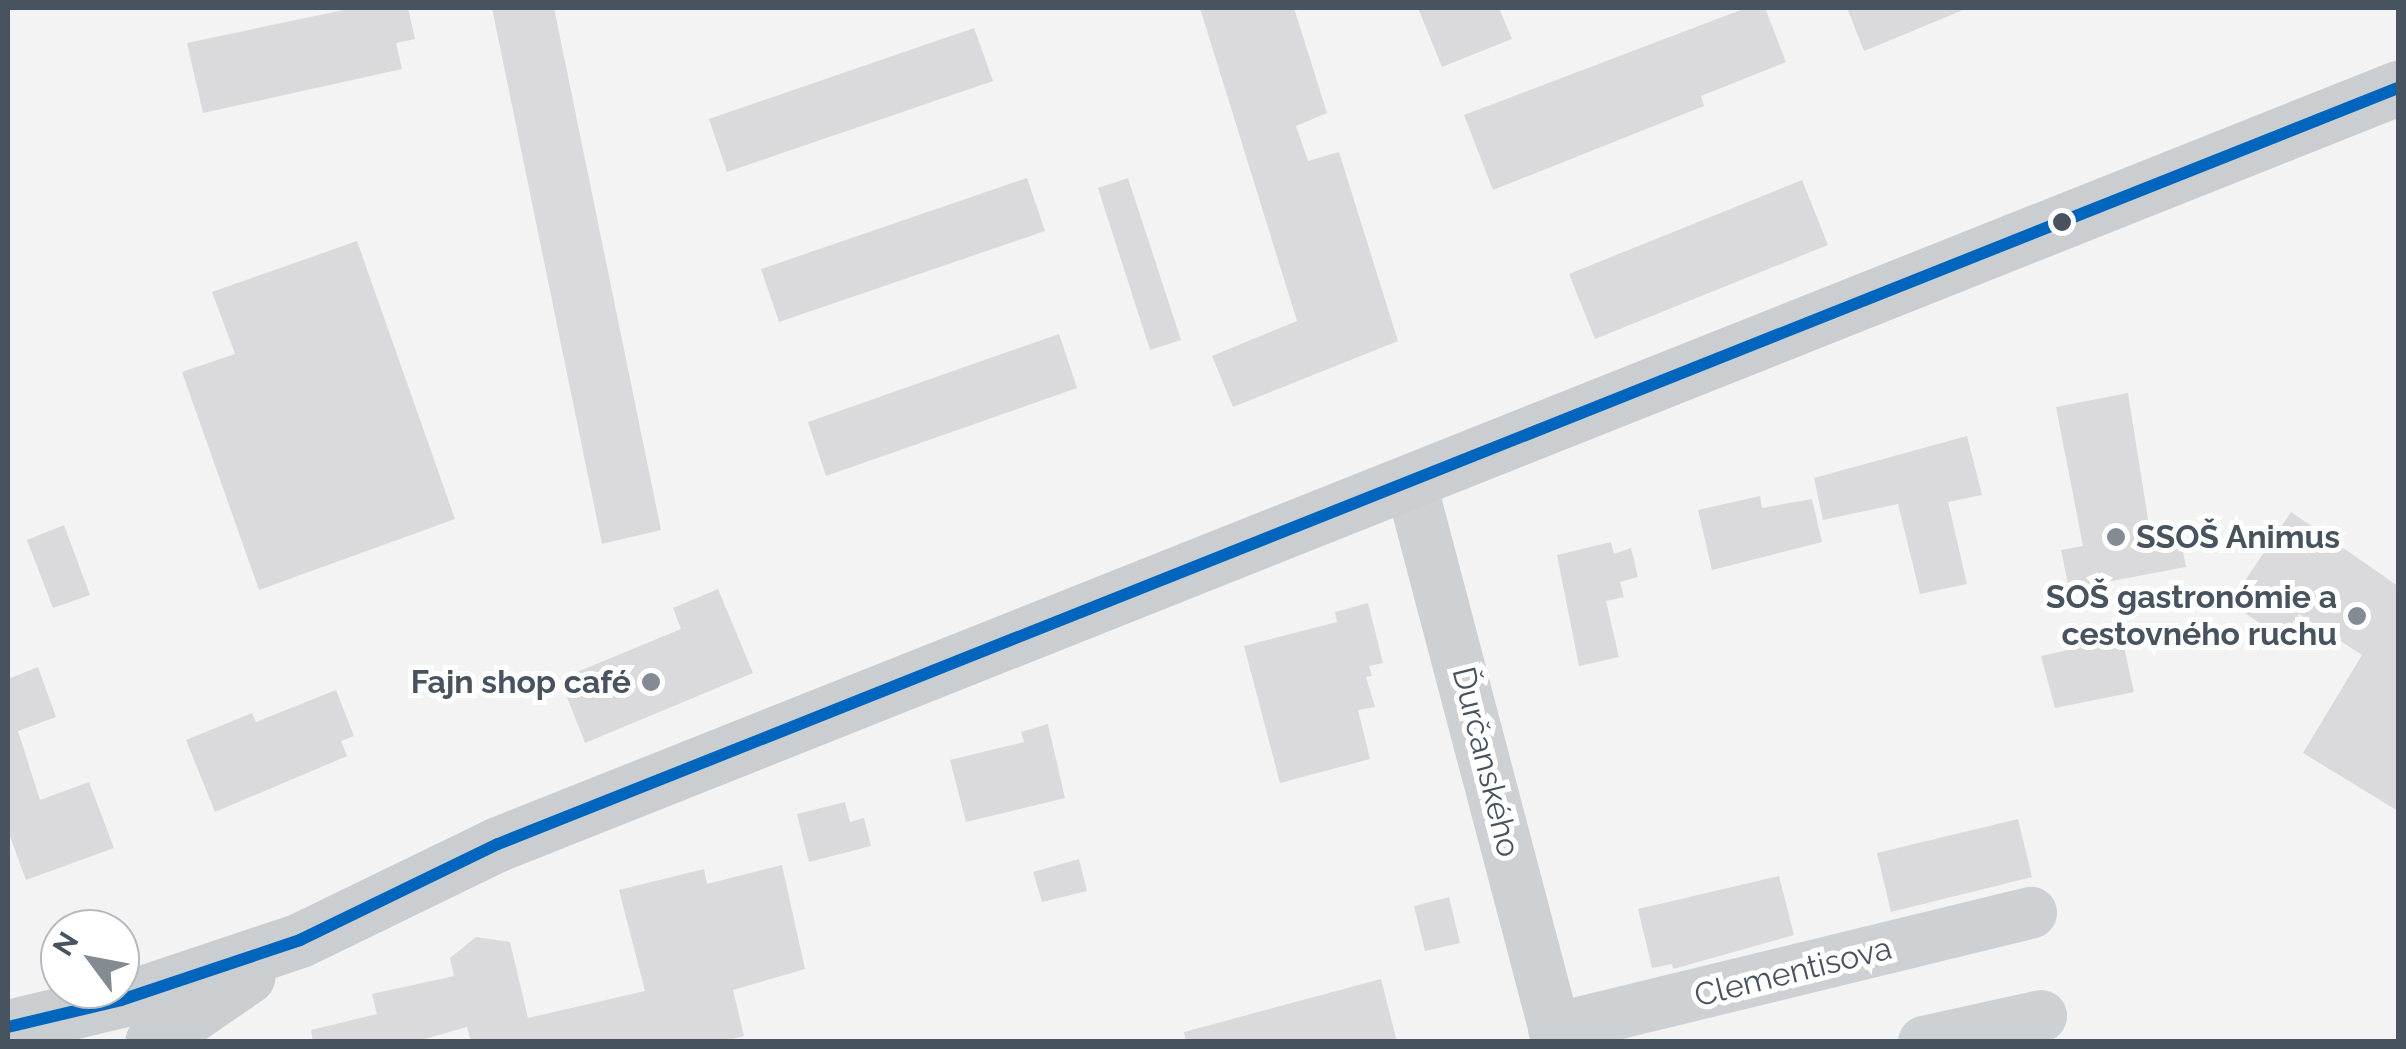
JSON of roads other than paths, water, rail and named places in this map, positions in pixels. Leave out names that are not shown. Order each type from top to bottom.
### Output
[{"type":"main road","points":[[8,1027],[121,1000],[300,940],[498,844],[2398,88]]},
{"type":"main road","points":[[152,1042],[300,940]]},
{"type":"street","name":"Ďurčanského","points":[[1410,484],[1556,1035]]},
{"type":"street","name":"Clementisova","points":[[1556,1035],[2031,914]]},
{"type":"street","points":[[1924,1042],[2040,1016]]},
{"type":"place","name":"SSOŠ Animus","points":[[2116,537]]},
{"type":"place","name":"SOŠ gastronómie a cestovného ruchu","points":[[2357,616]]},
{"type":"place","name":"Fajn shop café","points":[[651,682]]}]
